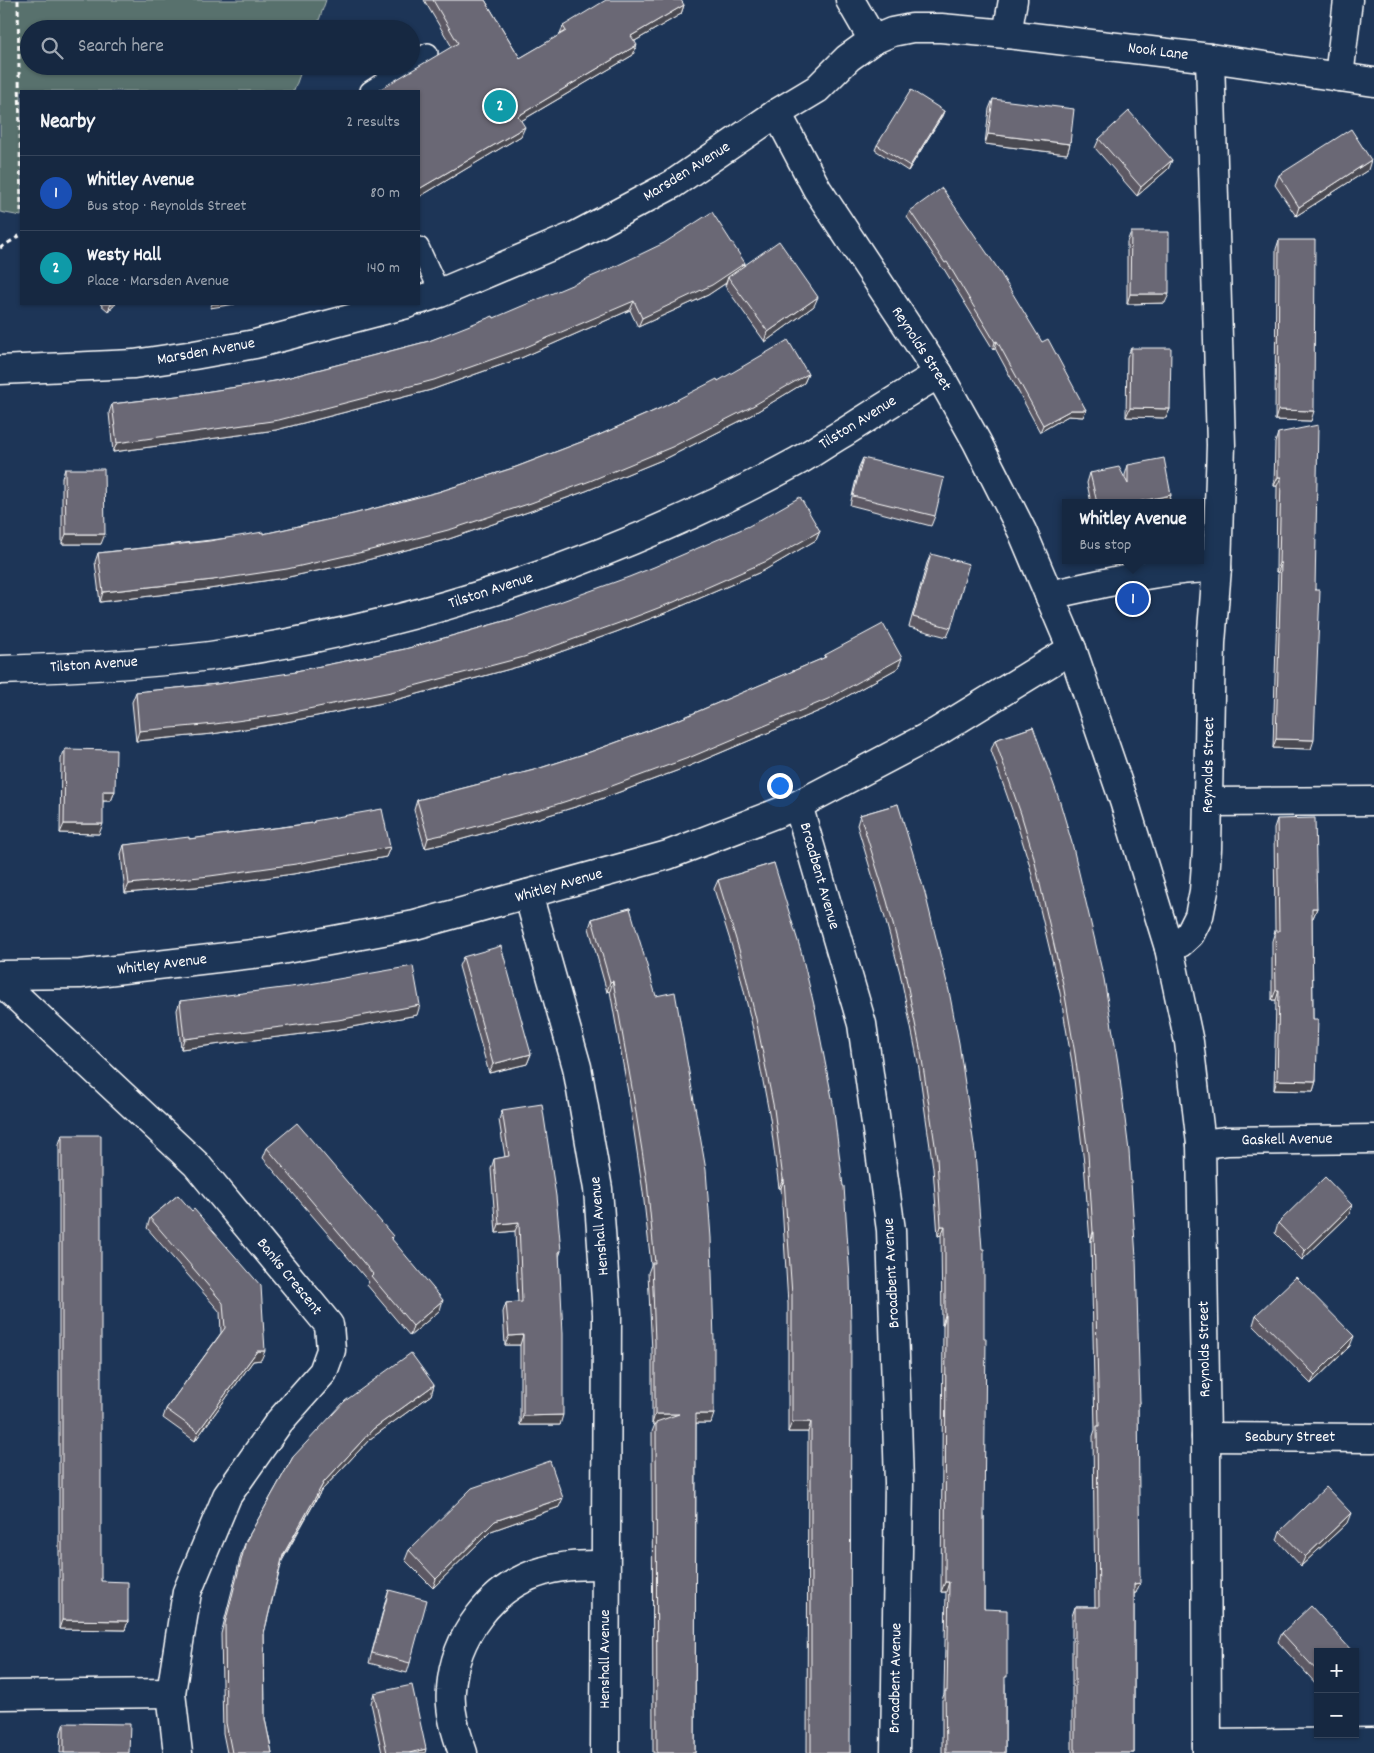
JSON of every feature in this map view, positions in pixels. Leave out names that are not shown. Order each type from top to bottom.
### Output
[{"type":"street","points":[[850,0],[873,40]]},
{"type":"street","points":[[1007,34],[1013,0]]},
{"type":"street","points":[[1339,77],[1348,0]]},
{"type":"street","name":"Marsden Avenue","points":[[429,296],[575,236],[673,184],[777,112],[817,90],[848,58],[873,40],[898,30],[941,28]]},
{"type":"street","name":"Nook Lane","points":[[941,28],[1210,58],[1374,82]]},
{"type":"street","name":"Reynolds Street","points":[[1169,948],[1180,943],[1190,934],[1199,916],[1204,891],[1211,643],[1221,445],[1210,58]]},
{"type":"street","name":"Reynolds Street","points":[[777,112],[816,188],[939,374],[982,451],[1022,531],[1072,649],[1124,801],[1169,948],[1189,1042],[1200,1144],[1206,1437],[1207,1748]]},
{"type":"street","name":"Marsden Avenue","points":[[0,370],[134,364],[194,355],[255,344],[403,305]]},
{"type":"street","name":"Tilston Avenue","points":[[0,670],[100,667],[219,654],[315,638],[409,616],[498,591],[665,526],[733,494],[800,460],[939,374]]},
{"type":"street","points":[[1049,595],[1175,571],[1195,568],[1216,568]]},
{"type":"street","name":"Whitley Avenue","points":[[0,975],[80,974],[270,952],[415,925],[668,855],[798,804],[937,732],[1072,649]]},
{"type":"street","points":[[1208,802],[1374,801]]},
{"type":"street","name":"Broadbent Avenue","points":[[798,804],[862,1024],[891,1230],[899,1482],[894,1753]]},
{"type":"street","name":"Henshall Avenue","points":[[528,894],[577,1067],[598,1189],[608,1314],[605,1753]]},
{"type":"street","name":"Banks Crescent","points":[[0,981],[196,1164],[329,1325],[331,1350],[324,1372],[279,1422],[227,1496],[188,1592],[171,1693],[178,1753]]},
{"type":"street","name":"Gaskell Avenue","points":[[1200,1144],[1227,1141],[1374,1139]]},
{"type":"street","name":"Seabury Street","points":[[1206,1437],[1374,1438]]},
{"type":"street","points":[[463,1753],[456,1734],[452,1713],[453,1671],[458,1652],[478,1617],[493,1600],[509,1588],[542,1571],[560,1567],[605,1565]]},
{"type":"street","points":[[0,1694],[171,1693]]},
{"type":"street","points":[[1207,1748],[1374,1742]]},
{"type":"lane","points":[[420,58],[428,53]]},
{"type":"lane","points":[[372,90],[395,75]]},
{"type":"lane","points":[[420,252],[429,296]]},
{"type":"path","points":[[18,0],[20,143]]},
{"type":"path","points":[[0,248],[20,236]]},
{"type":"green space","points":[[0,0],[326,0],[319,20],[20,20],[20,75],[300,75],[294,90],[20,90],[20,216],[0,212]]},
{"type":"building","points":[[433,0],[485,0],[520,58],[566,31],[563,26],[606,0],[681,0],[684,5],[631,36],[637,45],[518,116],[525,127],[420,188],[420,90],[379,90],[404,75],[420,75],[420,66],[458,43]]},
{"type":"building","points":[[911,90],[944,111],[910,166],[877,145]]},
{"type":"building","points":[[993,99],[1074,109],[1070,144],[988,134]]},
{"type":"building","points":[[1129,111],[1172,160],[1141,187],[1099,139]]},
{"type":"building","points":[[1351,129],[1371,160],[1299,207],[1279,175]]},
{"type":"building","points":[[942,188],[996,266],[1042,342],[1048,339],[1086,410],[1071,410],[1043,425],[997,341],[995,342],[947,262],[945,263],[910,211]]},
{"type":"building","points":[[712,212],[745,263],[712,285],[642,318],[634,301],[524,348],[434,380],[279,420],[117,443],[112,404],[275,381],[429,341],[493,316],[494,318],[614,267],[664,243]]},
{"type":"building","points":[[1131,232],[1169,232],[1169,294],[1130,294]]},
{"type":"building","points":[[1279,240],[1315,240],[1314,411],[1278,410]]},
{"type":"building","points":[[779,241],[818,297],[768,332],[728,277]]},
{"type":"building","points":[[788,340],[808,374],[751,407],[672,447],[531,503],[452,529],[287,569],[213,580],[103,592],[98,553],[209,541],[263,532],[263,534],[353,514],[438,492],[516,467],[597,436],[663,407],[717,379],[718,381]]},
{"type":"building","points":[[1131,348],[1171,348],[1170,409],[1130,408]]},
{"type":"building","points":[[1318,425],[1315,590],[1320,590],[1314,740],[1276,739],[1281,563],[1279,563],[1281,477],[1278,477],[1278,433]]},
{"type":"building","points":[[863,458],[944,478],[935,516],[853,496]]},
{"type":"building","points":[[1164,458],[1171,495],[1152,499],[1096,499],[1090,473],[1119,467],[1128,484],[1128,465]]},
{"type":"building","points":[[65,469],[104,469],[105,534],[66,534]]},
{"type":"building","points":[[800,497],[820,531],[767,561],[674,602],[524,657],[391,692],[279,715],[215,724],[139,731],[136,692],[217,684],[296,672],[405,649],[515,618],[654,567],[749,526]]},
{"type":"building","points":[[931,554],[969,564],[951,628],[913,617]]},
{"type":"building","points":[[883,624],[902,658],[828,699],[691,757],[601,790],[542,809],[428,838],[417,800],[534,770],[680,719],[826,657],[825,655]]},
{"type":"building","points":[[1033,727],[1059,799],[1072,843],[1104,979],[1118,1063],[1129,1151],[1136,1258],[1140,1403],[1138,1403],[1140,1583],[1134,1584],[1134,1753],[1075,1753],[1075,1607],[1099,1607],[1097,1426],[1099,1426],[1094,1232],[1088,1154],[1075,1054],[1063,984],[1033,854],[995,740]]},
{"type":"building","points":[[65,749],[116,750],[115,791],[103,791],[103,824],[64,824]]},
{"type":"building","points":[[898,804],[925,893],[949,991],[959,1043],[975,1152],[982,1249],[984,1249],[984,1338],[986,1338],[984,1609],[1007,1610],[1005,1753],[946,1753],[945,1691],[947,1691],[949,1582],[945,1582],[945,1226],[941,1226],[937,1158],[921,1053],[903,963],[887,901],[860,815]]},
{"type":"building","points":[[382,809],[390,847],[296,864],[210,876],[129,884],[124,845],[189,837],[189,839],[314,823],[314,821]]},
{"type":"building","points":[[1315,818],[1317,908],[1312,908],[1313,1019],[1318,1019],[1316,1081],[1277,1080],[1279,990],[1276,990],[1275,931],[1279,931],[1277,819]]},
{"type":"building","points":[[774,863],[801,951],[814,1005],[833,1103],[844,1186],[851,1325],[850,1753],[811,1753],[811,1422],[792,1422],[792,1295],[784,1179],[774,1109],[756,1019],[741,956],[718,880]]},
{"type":"building","points":[[630,908],[656,996],[675,992],[706,1170],[711,1238],[714,1414],[696,1414],[695,1753],[657,1753],[656,1422],[679,1414],[655,1414],[652,1263],[655,1263],[647,1182],[613,981],[610,982],[592,919]]},
{"type":"building","points":[[501,946],[531,1054],[493,1064],[463,957]]},
{"type":"building","points":[[413,966],[420,1005],[338,1020],[184,1039],[180,1001],[298,986]]},
{"type":"building","points":[[542,1104],[556,1196],[561,1251],[559,1252],[563,1334],[563,1415],[523,1416],[523,1335],[509,1336],[506,1303],[522,1302],[519,1222],[499,1224],[494,1159],[509,1156],[502,1110]]},
{"type":"building","points":[[297,1123],[393,1236],[391,1238],[443,1300],[413,1326],[371,1276],[373,1274],[267,1148]]},
{"type":"building","points":[[62,1135],[101,1135],[101,1581],[128,1582],[128,1621],[62,1620]]},
{"type":"building","points":[[1325,1177],[1352,1205],[1305,1251],[1278,1223]]},
{"type":"building","points":[[178,1195],[192,1211],[194,1209],[261,1286],[265,1351],[257,1351],[198,1432],[166,1409],[225,1328],[223,1303],[150,1218]]},
{"type":"building","points":[[1296,1277],[1354,1336],[1315,1375],[1256,1315]]},
{"type":"building","points":[[411,1353],[434,1385],[373,1429],[324,1482],[283,1555],[264,1633],[265,1719],[272,1753],[232,1753],[226,1723],[225,1624],[246,1541],[293,1457],[345,1401]]},
{"type":"building","points":[[550,1461],[563,1498],[495,1521],[436,1579],[409,1550],[472,1488]]},
{"type":"building","points":[[1326,1487],[1351,1513],[1305,1557],[1280,1531]]},
{"type":"building","points":[[389,1590],[427,1600],[410,1663],[372,1653]]},
{"type":"building","points":[[1311,1606],[1349,1648],[1314,1648],[1314,1668],[1282,1633]]},
{"type":"building","points":[[412,1685],[426,1749],[409,1753],[387,1753],[374,1693]]},
{"type":"building","points":[[64,1723],[130,1724],[129,1753],[64,1753]]},
{"type":"place","name":"Westy Hall","points":[[500,106]]},
{"type":"place","name":"Whitley Avenue","points":[[1133,599]]}]
